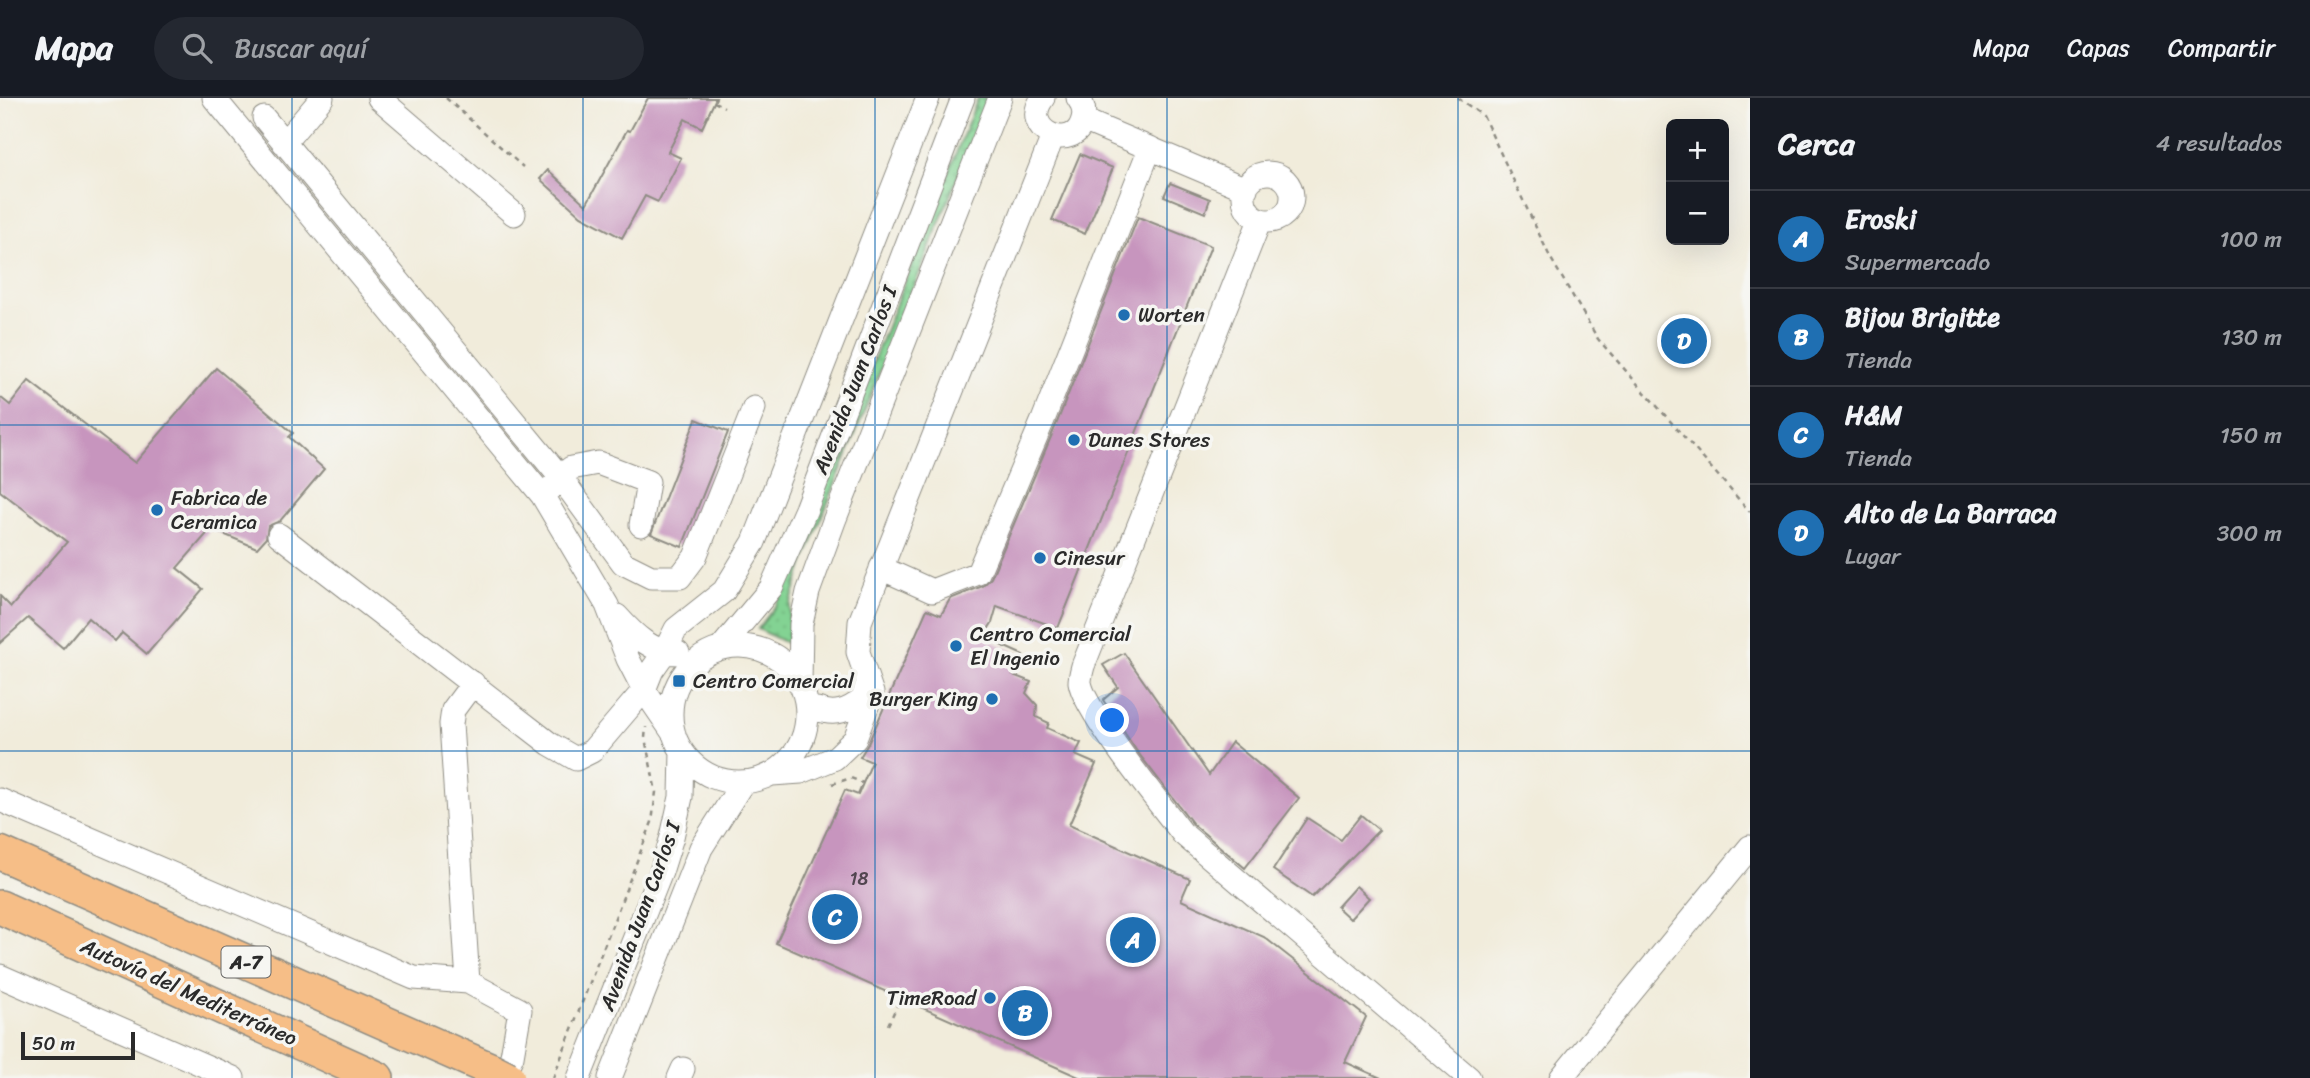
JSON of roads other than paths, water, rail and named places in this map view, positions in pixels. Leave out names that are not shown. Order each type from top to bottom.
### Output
[{"type":"highway","name":"A-7","points":[[0,853],[500,1075]]},
{"type":"highway","name":"Autovía del Mediterráneo","points":[[0,907],[377,1078]]},
{"type":"street","points":[[214,98],[542,495],[607,605],[628,659],[644,690],[689,761],[711,776],[743,782],[772,774],[800,772],[835,758],[855,739],[872,693],[858,652],[860,622],[1053,136]]},
{"type":"street","points":[[284,143],[322,98]]},
{"type":"street","points":[[379,98],[514,214]]},
{"type":"street","points":[[279,535],[550,744],[576,759],[592,751],[644,690],[652,670],[676,629],[724,591],[754,542],[928,98]]},
{"type":"street","name":"Avenida Juan Carlos I","points":[[717,650],[771,588],[806,509],[964,98]]},
{"type":"street","points":[[800,683],[801,624],[808,592],[999,98]]},
{"type":"street","points":[[1043,98],[1037,111],[1038,121],[1042,128],[1053,136],[1070,136],[1077,131],[1081,109],[1150,148],[1246,190]]},
{"type":"street","points":[[264,118],[561,478],[623,563],[651,577],[680,577],[695,557],[754,408]]},
{"type":"street","points":[[881,568],[932,591],[978,573],[1043,420],[1150,148]]},
{"type":"street","points":[[1260,175],[1279,176],[1290,186],[1292,200],[1285,214],[1276,220],[1260,220],[1246,205],[1246,190],[1253,179],[1260,175]]},
{"type":"street","points":[[1260,220],[1083,666],[1080,682],[1093,710],[1155,800],[1183,834],[1469,1078]]},
{"type":"street","points":[[542,495],[571,468],[598,463],[648,482],[641,525]]},
{"type":"street","points":[[607,605],[637,637],[664,653],[750,647],[771,654],[791,669],[800,683],[806,701],[807,716],[802,742],[785,765],[772,774]]},
{"type":"street","points":[[678,743],[671,707],[679,681],[694,663],[717,650]]},
{"type":"street","points":[[817,709],[827,713],[844,712],[853,708],[863,699],[866,673]]},
{"type":"street","points":[[468,982],[451,724],[453,710],[473,684]]},
{"type":"street","name":"Avenida Juan Carlos I","points":[[579,1078],[661,873],[672,837],[681,797],[678,743]]},
{"type":"street","name":"Avenida Juan Carlos I","points":[[610,1078],[701,848],[743,782]]},
{"type":"street","points":[[0,800],[414,978],[468,982],[520,1010],[512,1056],[500,1075]]},
{"type":"street","points":[[1561,1078],[1750,847]]},
{"type":"street","points":[[0,976],[233,1078]]},
{"type":"place","name":"Worten","points":[[1124,315]]},
{"type":"place","name":"Alto de La Barraca","points":[[1684,341]]},
{"type":"place","name":"Dunes Stores","points":[[1074,440]]},
{"type":"place","name":"Fabrica de Ceramica","points":[[157,510]]},
{"type":"place","name":"Cinesur","points":[[1040,558]]},
{"type":"place","name":"Centro Comercial El Ingenio","points":[[956,646]]},
{"type":"place","name":"Centro Comercial","points":[[679,681]]},
{"type":"place","name":"Burger King","points":[[992,699]]},
{"type":"place","name":"H&M","points":[[835,917]]},
{"type":"place","name":"Eroski","points":[[1133,940]]},
{"type":"place","name":"TimeRoad","points":[[990,998]]},
{"type":"place","name":"Bijou Brigitte","points":[[1025,1013]]}]
